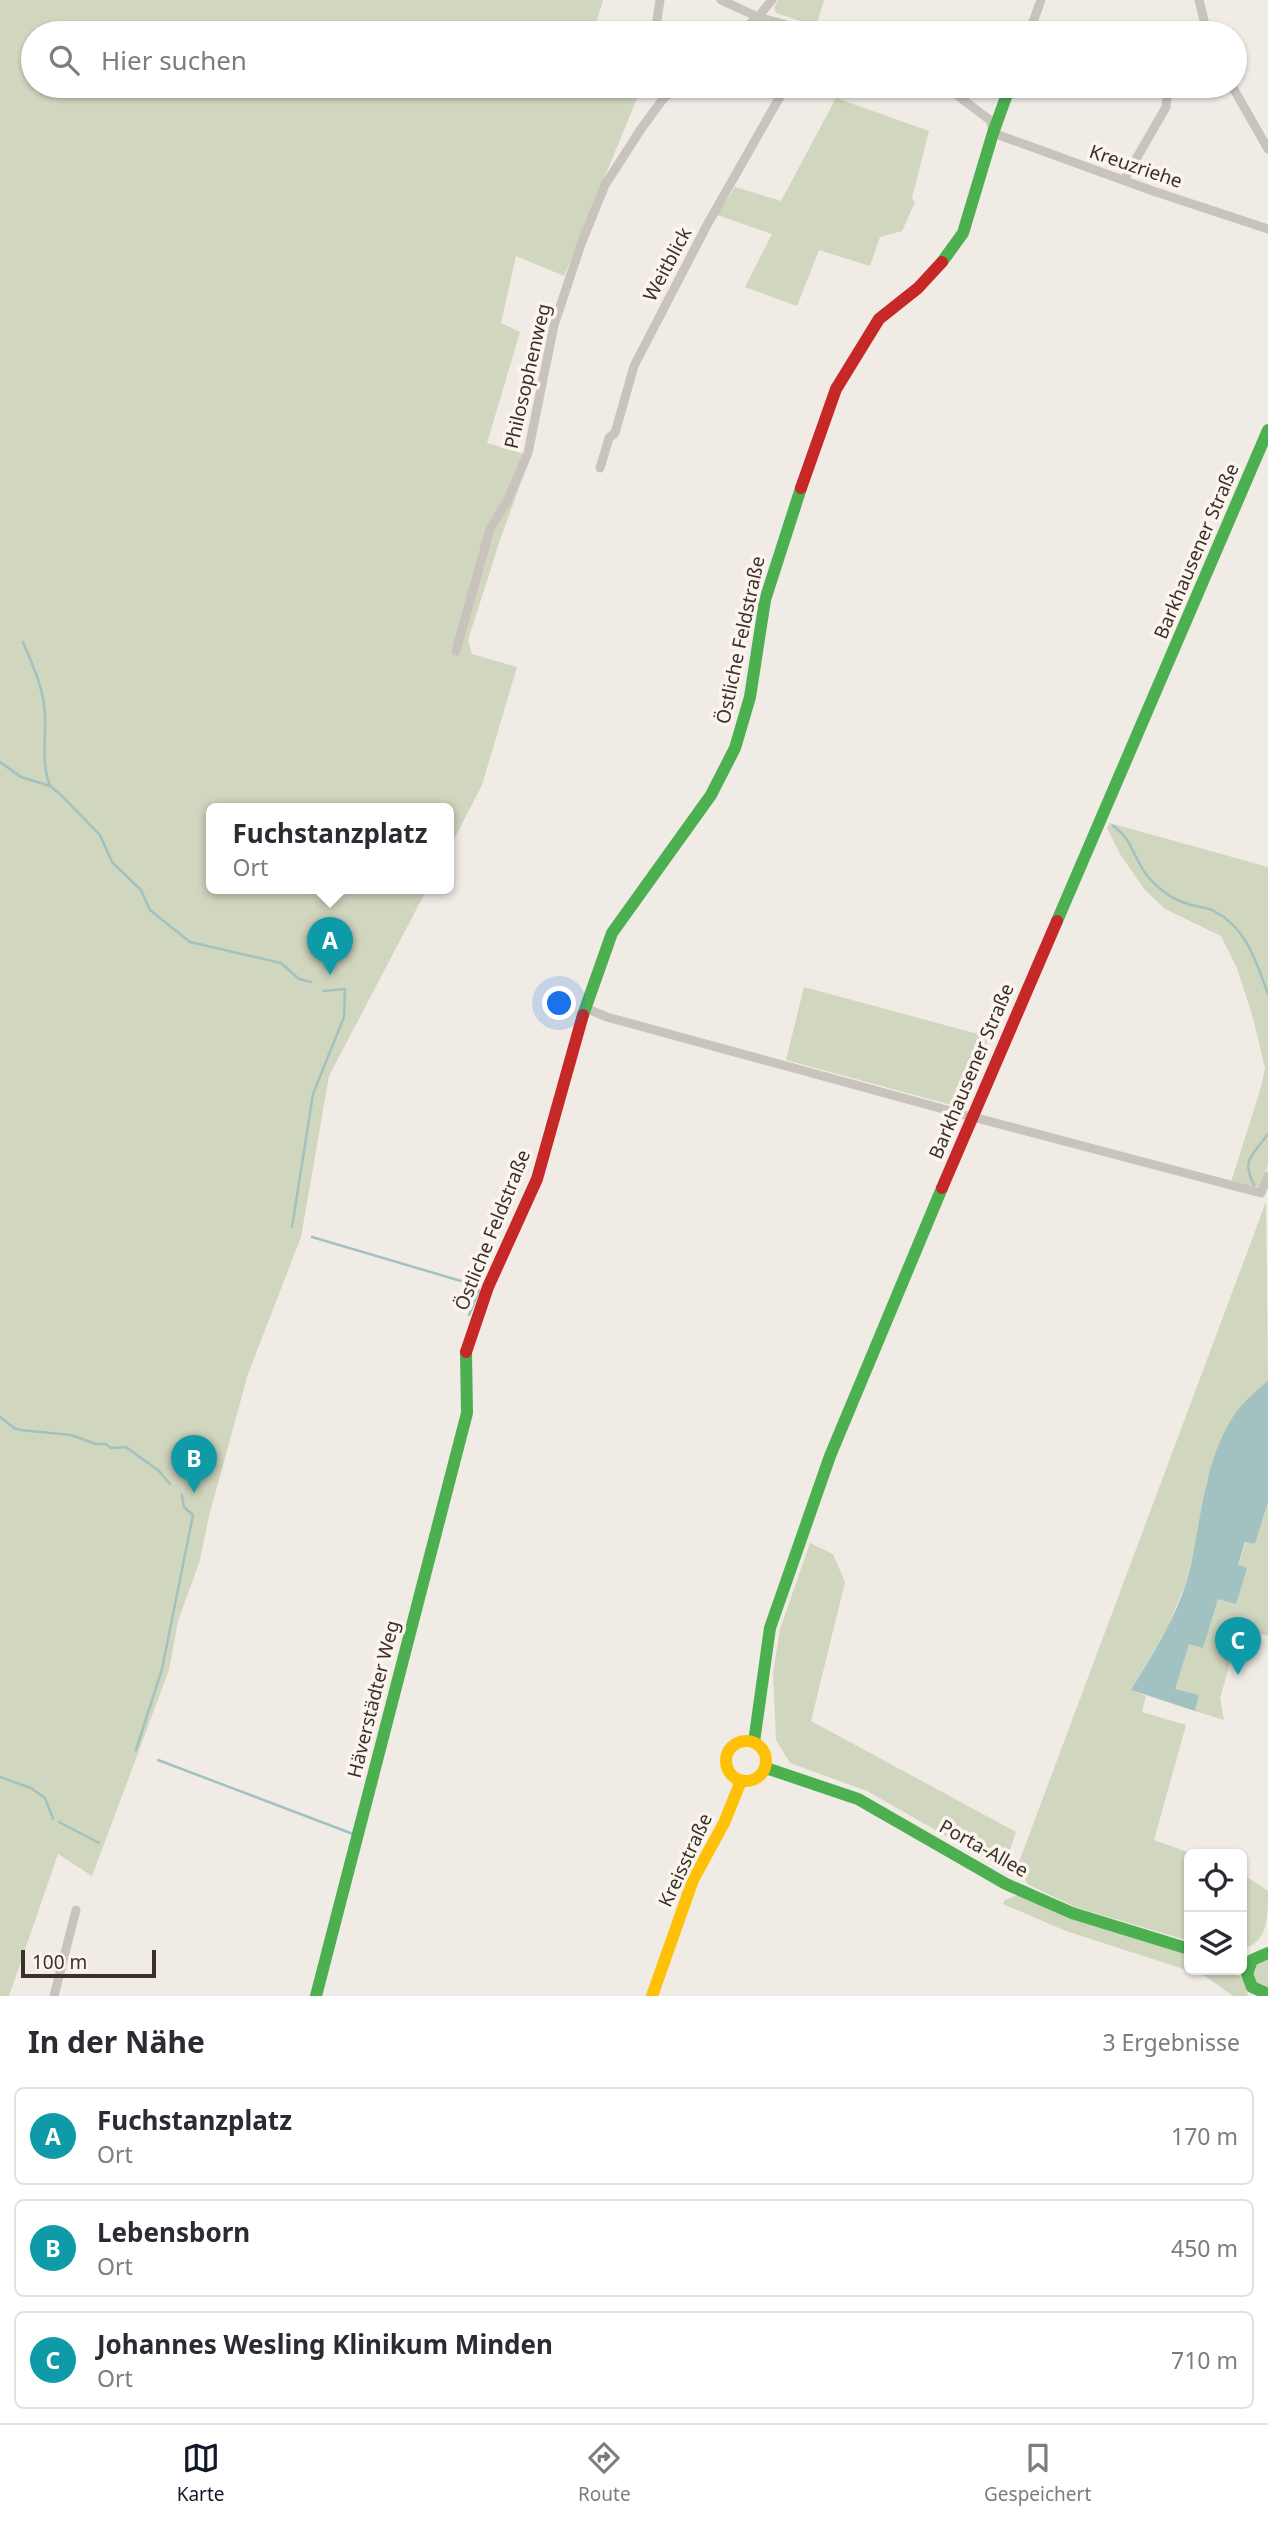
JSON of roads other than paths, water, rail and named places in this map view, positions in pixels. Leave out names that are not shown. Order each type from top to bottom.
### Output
[{"type":"street","points":[[657,21],[660,0]]},
{"type":"street","points":[[721,0],[772,21]]},
{"type":"street","points":[[753,21],[772,0]]},
{"type":"street","points":[[1033,21],[1041,0]]},
{"type":"street","points":[[1199,0],[1204,21]]},
{"type":"street","name":"Philosophenweg","points":[[456,651],[490,529],[512,492],[528,453],[554,325],[581,244],[605,186],[664,98]]},
{"type":"street","name":"Weitblick","points":[[600,468],[610,439],[615,433],[634,366],[707,225],[779,98]]},
{"type":"street","points":[[961,98],[991,121],[993,133]]},
{"type":"street","name":"Östliche Feldstraße","points":[[467,1413],[464,1357],[488,1287],[537,1178],[585,1008],[612,933],[711,795],[735,748],[750,697],[765,600],[836,389],[879,319],[918,288],[950,253],[963,233],[1006,98]]},
{"type":"street","points":[[1124,180],[1166,107],[1167,98]]},
{"type":"street","points":[[1239,98],[1268,149]]},
{"type":"street","name":"Kreuzriehe","points":[[993,133],[1268,229]]},
{"type":"street","name":"Barkhausener Straße","points":[[754,1742],[770,1628],[788,1571],[840,1432],[971,1117],[1268,430]]},
{"type":"street","points":[[585,1008],[971,1117],[1261,1193],[1268,1176]]},
{"type":"street","name":"Häverstädter Weg","points":[[316,1996],[467,1413]]},
{"type":"street","points":[[740,1742],[754,1742],[763,1750],[766,1768],[757,1779],[741,1781],[731,1776],[727,1770],[726,1756],[734,1745],[740,1742]]},
{"type":"street","name":"Porta-Allee","points":[[766,1768],[858,1799],[1006,1884],[1072,1913],[1184,1947]]},
{"type":"street","name":"Kreisstraße","points":[[652,1996],[692,1880],[724,1823],[741,1781]]},
{"type":"street","points":[[54,1996],[76,1910]]},
{"type":"street","points":[[1247,1963],[1268,1952]]},
{"type":"street","points":[[1245,1975],[1259,1994]]},
{"type":"water","points":[[1268,1380],[1268,1502],[1255,1544],[1245,1542],[1238,1565],[1247,1568],[1236,1604],[1218,1599],[1203,1648],[1189,1644],[1175,1689],[1199,1695],[1195,1711],[1131,1690],[1162,1637],[1182,1595],[1209,1474],[1223,1434],[1238,1410]]},
{"type":"waterway","points":[[23,642],[43,696],[45,760],[50,786]]},
{"type":"waterway","points":[[0,762],[21,777],[50,786],[60,794],[100,835],[112,862],[141,890],[150,910],[190,942],[281,963],[299,979],[311,982]]},
{"type":"waterway","points":[[1113,826],[1125,836],[1149,878],[1162,890],[1182,902],[1214,911],[1235,927],[1249,947],[1268,994]]},
{"type":"waterway","points":[[292,1227],[313,1094],[344,1017],[345,989],[323,991]]},
{"type":"waterway","points":[[1254,1185],[1248,1163],[1268,1134]]},
{"type":"waterway","points":[[312,1237],[478,1286],[479,1291],[469,1315]]},
{"type":"waterway","points":[[0,1417],[20,1430],[71,1435],[96,1444],[106,1444],[111,1448],[126,1447],[159,1471],[170,1484]]},
{"type":"waterway","points":[[136,1750],[162,1669],[193,1515],[184,1507],[182,1495]]},
{"type":"waterway","points":[[158,1760],[353,1834]]},
{"type":"waterway","points":[[0,1777],[31,1788],[45,1798],[53,1819]]},
{"type":"waterway","points":[[59,1822],[99,1843]]},
{"type":"place","name":"Fuchstanzplatz","points":[[330,975]]},
{"type":"place","name":"Lebensborn","points":[[194,1493]]},
{"type":"place","name":"Johannes Wesling Klinikum Minden","points":[[1238,1675]]}]
